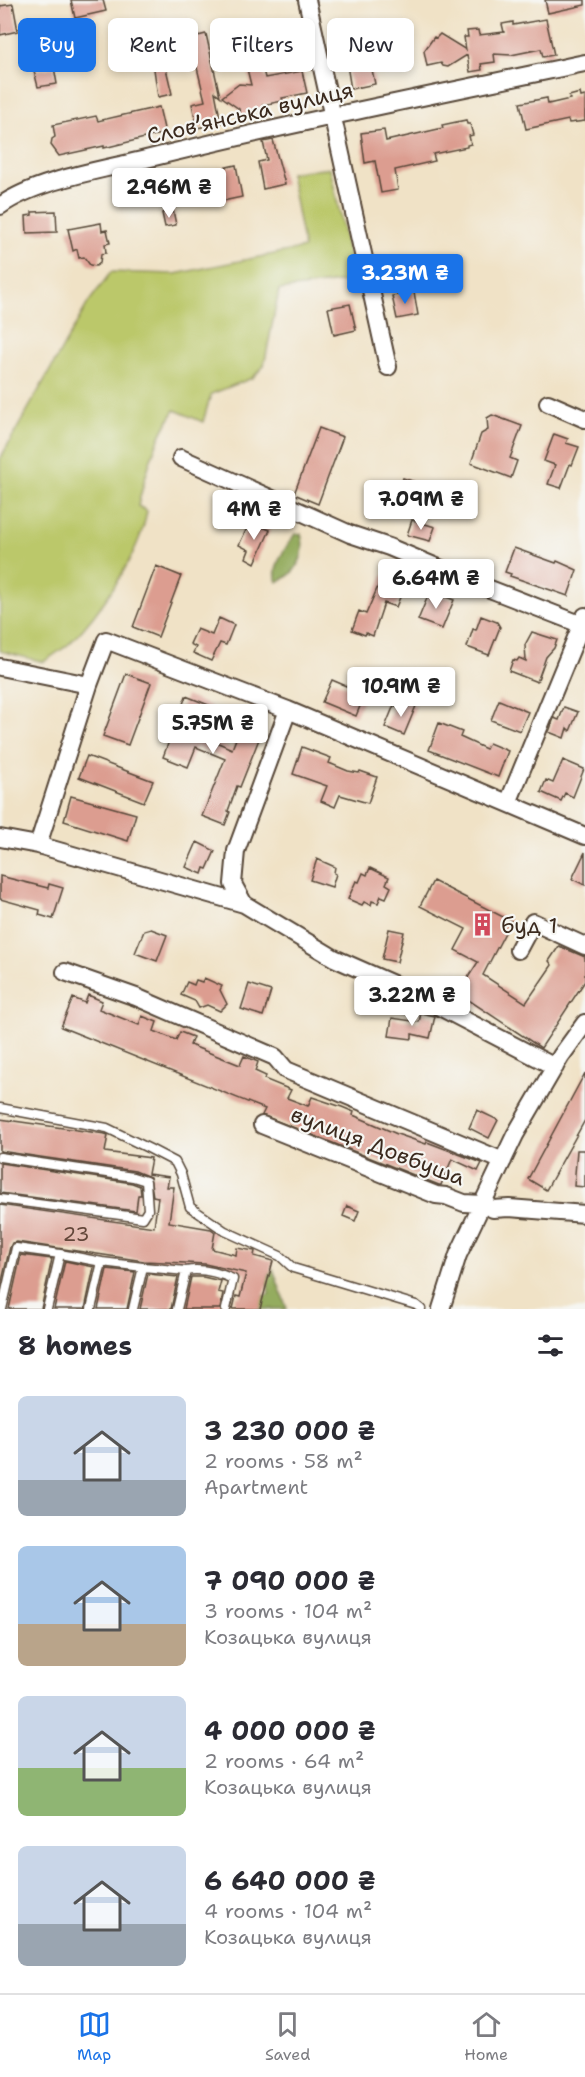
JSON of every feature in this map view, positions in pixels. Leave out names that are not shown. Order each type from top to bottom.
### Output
[{"type":"street","points":[[307,0],[388,367]]},
{"type":"street","name":"Словʼянська вулиця","points":[[0,206],[39,186],[333,115],[585,63]]},
{"type":"street","points":[[548,403],[585,419]]},
{"type":"street","points":[[181,458],[350,534],[389,547],[477,584],[584,622],[508,803]]},
{"type":"street","points":[[38,844],[89,685],[106,640],[288,711],[585,836]]},
{"type":"street","points":[[0,667],[89,685]]},
{"type":"street","points":[[244,904],[233,884],[236,851],[288,711]]},
{"type":"street","points":[[0,838],[38,844],[244,904],[334,958],[411,992],[555,1067]]},
{"type":"street","points":[[518,950],[533,922],[585,946]]},
{"type":"street","points":[[65,972],[136,997],[234,1039],[275,1057],[286,1070],[503,1161]]},
{"type":"street","points":[[441,1309],[458,1255],[515,1136],[555,1067],[585,1023]]},
{"type":"street","name":"вулиця Довбуша","points":[[262,1125],[436,1195],[464,1203],[482,1204],[493,1209],[509,1208],[585,1214]]},
{"type":"lane","points":[[0,1108],[107,1128],[175,1162],[182,1174],[190,1207],[225,1231],[272,1251],[293,1268],[416,1305],[421,1309]]},
{"type":"lane","points":[[0,1157],[146,1181],[148,1210],[143,1218],[0,1199]]},
{"type":"lane","points":[[2,1309],[16,1248],[102,1262],[186,1271],[196,1269],[223,1274],[233,1280],[226,1309]]},
{"type":"lane","points":[[46,1309],[60,1254]]},
{"type":"lane","points":[[91,1309],[102,1262]]},
{"type":"lane","points":[[134,1309],[143,1267]]},
{"type":"lane","points":[[177,1309],[186,1271]]},
{"type":"green space","points":[[330,168],[354,280],[279,290],[264,366],[252,378],[211,394],[203,422],[175,410],[168,421],[152,456],[141,493],[138,506],[147,511],[143,528],[117,582],[94,616],[70,643],[43,662],[0,651],[0,459],[88,303],[111,272],[175,274],[304,248],[290,173]]},
{"type":"green space","points":[[295,534],[301,534],[303,542],[299,563],[290,574],[277,582],[278,564]]},
{"type":"green space","points":[[273,1269],[287,1309],[257,1309],[256,1299],[269,1294],[267,1280]]},
{"type":"building","points":[[71,0],[103,0],[106,11],[75,18]]},
{"type":"building","points":[[545,0],[585,0],[585,5],[548,13]]},
{"type":"building","points":[[13,4],[18,31],[0,35],[0,6]]},
{"type":"building","points":[[546,19],[554,55],[543,57],[541,49],[511,55],[494,54],[495,62],[481,64],[482,70],[470,72],[467,55],[448,67],[441,63],[427,66],[424,51],[434,37],[440,34],[466,50],[464,37],[468,37],[467,31],[478,30],[479,35],[504,32],[502,24],[513,22],[513,25]]},
{"type":"building","points":[[206,34],[210,52],[210,72],[215,72],[220,96],[215,92],[221,123],[197,128],[192,104],[205,101],[198,72],[198,36]]},
{"type":"building","points":[[34,72],[55,72],[57,84],[38,87]]},
{"type":"building","points":[[154,72],[167,72],[172,94],[158,97]]},
{"type":"building","points":[[248,72],[264,72],[265,78],[302,72],[307,93],[262,105],[263,109],[241,117],[239,109],[222,97],[239,84],[251,85]]},
{"type":"building","points":[[348,72],[372,72],[375,84],[351,89]]},
{"type":"building","points":[[580,93],[581,97],[585,96],[585,121],[569,123],[568,120],[526,129],[520,103],[547,98],[548,104],[570,99],[569,96]]},
{"type":"building","points":[[159,107],[165,133],[59,156],[51,145],[55,137],[53,125],[96,116],[98,121]]},
{"type":"building","points":[[466,120],[467,124],[470,124],[473,135],[469,136],[471,144],[467,147],[433,154],[435,161],[395,170],[398,190],[381,193],[375,161],[365,163],[361,133],[384,130],[386,141],[443,128],[442,125]]},
{"type":"building","points":[[273,140],[285,184],[263,189],[258,162],[267,160],[263,142]]},
{"type":"building","points":[[236,165],[242,197],[218,202],[217,196],[179,203],[175,180]]},
{"type":"building","points":[[173,210],[176,225],[165,227],[162,213]]},
{"type":"building","points":[[56,211],[57,232],[27,233],[26,216],[32,215],[32,212]]},
{"type":"building","points":[[101,223],[102,231],[107,230],[110,243],[105,244],[106,253],[101,254],[100,263],[96,266],[90,265],[84,257],[79,258],[77,249],[73,251],[68,229]]},
{"type":"building","points":[[414,292],[418,315],[397,319],[392,296]]},
{"type":"building","points":[[350,304],[356,330],[334,335],[328,308]]},
{"type":"building","points":[[492,415],[522,426],[510,458],[517,461],[511,478],[471,463],[481,434],[488,430],[487,418]]},
{"type":"building","points":[[319,428],[343,437],[318,504],[294,494]]},
{"type":"building","points":[[554,434],[568,439],[566,443],[579,447],[561,488],[548,484],[555,465],[544,461]]},
{"type":"building","points":[[403,478],[415,482],[410,496],[398,492]]},
{"type":"building","points":[[412,520],[435,527],[430,541],[407,535]]},
{"type":"building","points":[[252,523],[270,530],[255,563],[246,558],[249,550],[239,545],[248,526],[250,527]]},
{"type":"building","points":[[514,548],[556,563],[557,561],[577,570],[568,596],[510,576],[511,574],[505,572]]},
{"type":"building","points":[[156,566],[181,576],[158,637],[133,627]]},
{"type":"building","points":[[403,570],[403,584],[405,585],[396,607],[384,603],[373,636],[352,630],[359,611],[366,614],[383,575],[393,579]]},
{"type":"building","points":[[430,591],[454,600],[442,629],[418,620]]},
{"type":"building","points":[[481,616],[497,622],[500,627],[489,655],[467,647],[473,629],[476,630]]},
{"type":"building","points":[[219,618],[234,625],[226,645],[220,643],[211,661],[193,653],[196,647],[190,644],[197,629],[212,635]]},
{"type":"building","points":[[532,632],[557,640],[554,648],[546,657],[537,682],[509,671],[513,660],[517,661],[519,658],[526,661],[525,645]]},
{"type":"building","points":[[126,674],[151,683],[128,745],[103,736]]},
{"type":"building","points":[[332,680],[365,694],[356,716],[322,702]]},
{"type":"building","points":[[186,696],[211,706],[200,735],[232,749],[243,721],[263,729],[240,787],[237,786],[225,825],[202,816],[225,759],[196,747],[188,767],[163,757]]},
{"type":"building","points":[[499,700],[528,712],[520,731],[491,720]]},
{"type":"building","points":[[403,701],[416,706],[404,735],[385,727],[394,705],[400,708]]},
{"type":"building","points":[[564,707],[578,712],[570,731],[567,728],[564,738],[549,732],[554,718],[559,720]]},
{"type":"building","points":[[439,723],[462,732],[460,737],[486,749],[489,743],[508,751],[498,777],[429,750]]},
{"type":"building","points":[[302,747],[331,758],[329,763],[348,771],[359,773],[360,771],[377,777],[368,803],[340,795],[335,807],[321,801],[327,786],[293,774]]},
{"type":"building","points":[[87,756],[153,781],[144,802],[79,777]]},
{"type":"building","points":[[563,760],[584,769],[573,797],[565,793],[561,801],[541,792],[546,780],[553,783]]},
{"type":"building","points":[[71,796],[136,814],[128,841],[64,821]]},
{"type":"building","points":[[197,842],[215,851],[207,869],[204,868],[202,874],[186,867]]},
{"type":"building","points":[[585,852],[585,885],[572,879]]},
{"type":"building","points":[[317,859],[335,867],[334,873],[336,874],[332,887],[310,880]]},
{"type":"building","points":[[370,868],[389,877],[386,884],[391,887],[386,898],[381,896],[378,903],[372,901],[371,905],[364,902],[362,905],[348,899],[356,881],[359,882],[363,873],[367,875]]},
{"type":"building","points":[[0,876],[48,888],[49,884],[63,888],[53,919],[39,915],[40,910],[0,899]]},
{"type":"building","points":[[433,881],[511,921],[483,975],[526,1003],[552,965],[549,961],[559,946],[585,957],[585,981],[541,1048],[458,993],[478,962],[455,950],[466,929],[420,906]]},
{"type":"building","points":[[151,929],[167,935],[157,961],[135,953],[144,931]]},
{"type":"building","points":[[389,929],[404,932],[397,962],[382,959]]},
{"type":"building","points":[[204,978],[222,986],[220,990],[227,1004],[220,1011],[207,1005],[199,1008],[195,1001],[181,995],[187,982],[194,985],[196,980],[202,982]]},
{"type":"building","points":[[249,984],[271,991],[263,1016],[241,1009]]},
{"type":"building","points":[[88,995],[102,1001],[99,1009],[139,1025],[142,1016],[157,1022],[154,1031],[176,1040],[180,1032],[193,1037],[190,1045],[240,1065],[244,1056],[258,1062],[255,1071],[266,1076],[264,1079],[291,1090],[287,1098],[308,1106],[312,1097],[342,1107],[354,1112],[353,1115],[397,1134],[426,1144],[427,1142],[482,1163],[478,1171],[452,1159],[439,1185],[262,1115],[265,1109],[61,1027],[73,998],[85,1003]]},
{"type":"building","points":[[421,1013],[435,1016],[430,1038],[412,1034],[412,1039],[389,1036],[392,1018],[419,1022]]},
{"type":"building","points":[[585,1073],[585,1120],[546,1190],[528,1179]]},
{"type":"building","points":[[477,1110],[498,1120],[489,1138],[469,1128]]},
{"type":"building","points":[[0,1119],[105,1134],[108,1135],[105,1152],[151,1158],[148,1174],[169,1177],[167,1187],[174,1187],[169,1222],[211,1229],[215,1232],[212,1249],[236,1255],[237,1248],[255,1251],[254,1256],[273,1261],[260,1309],[233,1309],[236,1296],[240,1297],[246,1273],[205,1264],[144,1261],[17,1242],[12,1243],[10,1247],[0,1289],[0,1205],[154,1227],[158,1197],[153,1196],[150,1177],[135,1171],[0,1151]]},
{"type":"building","points":[[577,1150],[585,1150],[585,1187],[574,1186]]},
{"type":"building","points":[[0,1163],[132,1183],[140,1186],[141,1195],[138,1195],[136,1211],[0,1193]]},
{"type":"building","points":[[347,1206],[359,1211],[355,1221],[343,1216]]},
{"type":"building","points":[[21,1255],[52,1259],[41,1309],[9,1309]]},
{"type":"building","points":[[65,1261],[94,1267],[85,1309],[54,1309]]},
{"type":"building","points":[[107,1269],[135,1272],[127,1309],[98,1309]]},
{"type":"building","points":[[148,1274],[178,1277],[171,1309],[140,1309]]},
{"type":"building","points":[[191,1277],[221,1281],[218,1292],[223,1293],[220,1309],[184,1309]]},
{"type":"place","name":"буд 1","points":[[483,925]]}]
